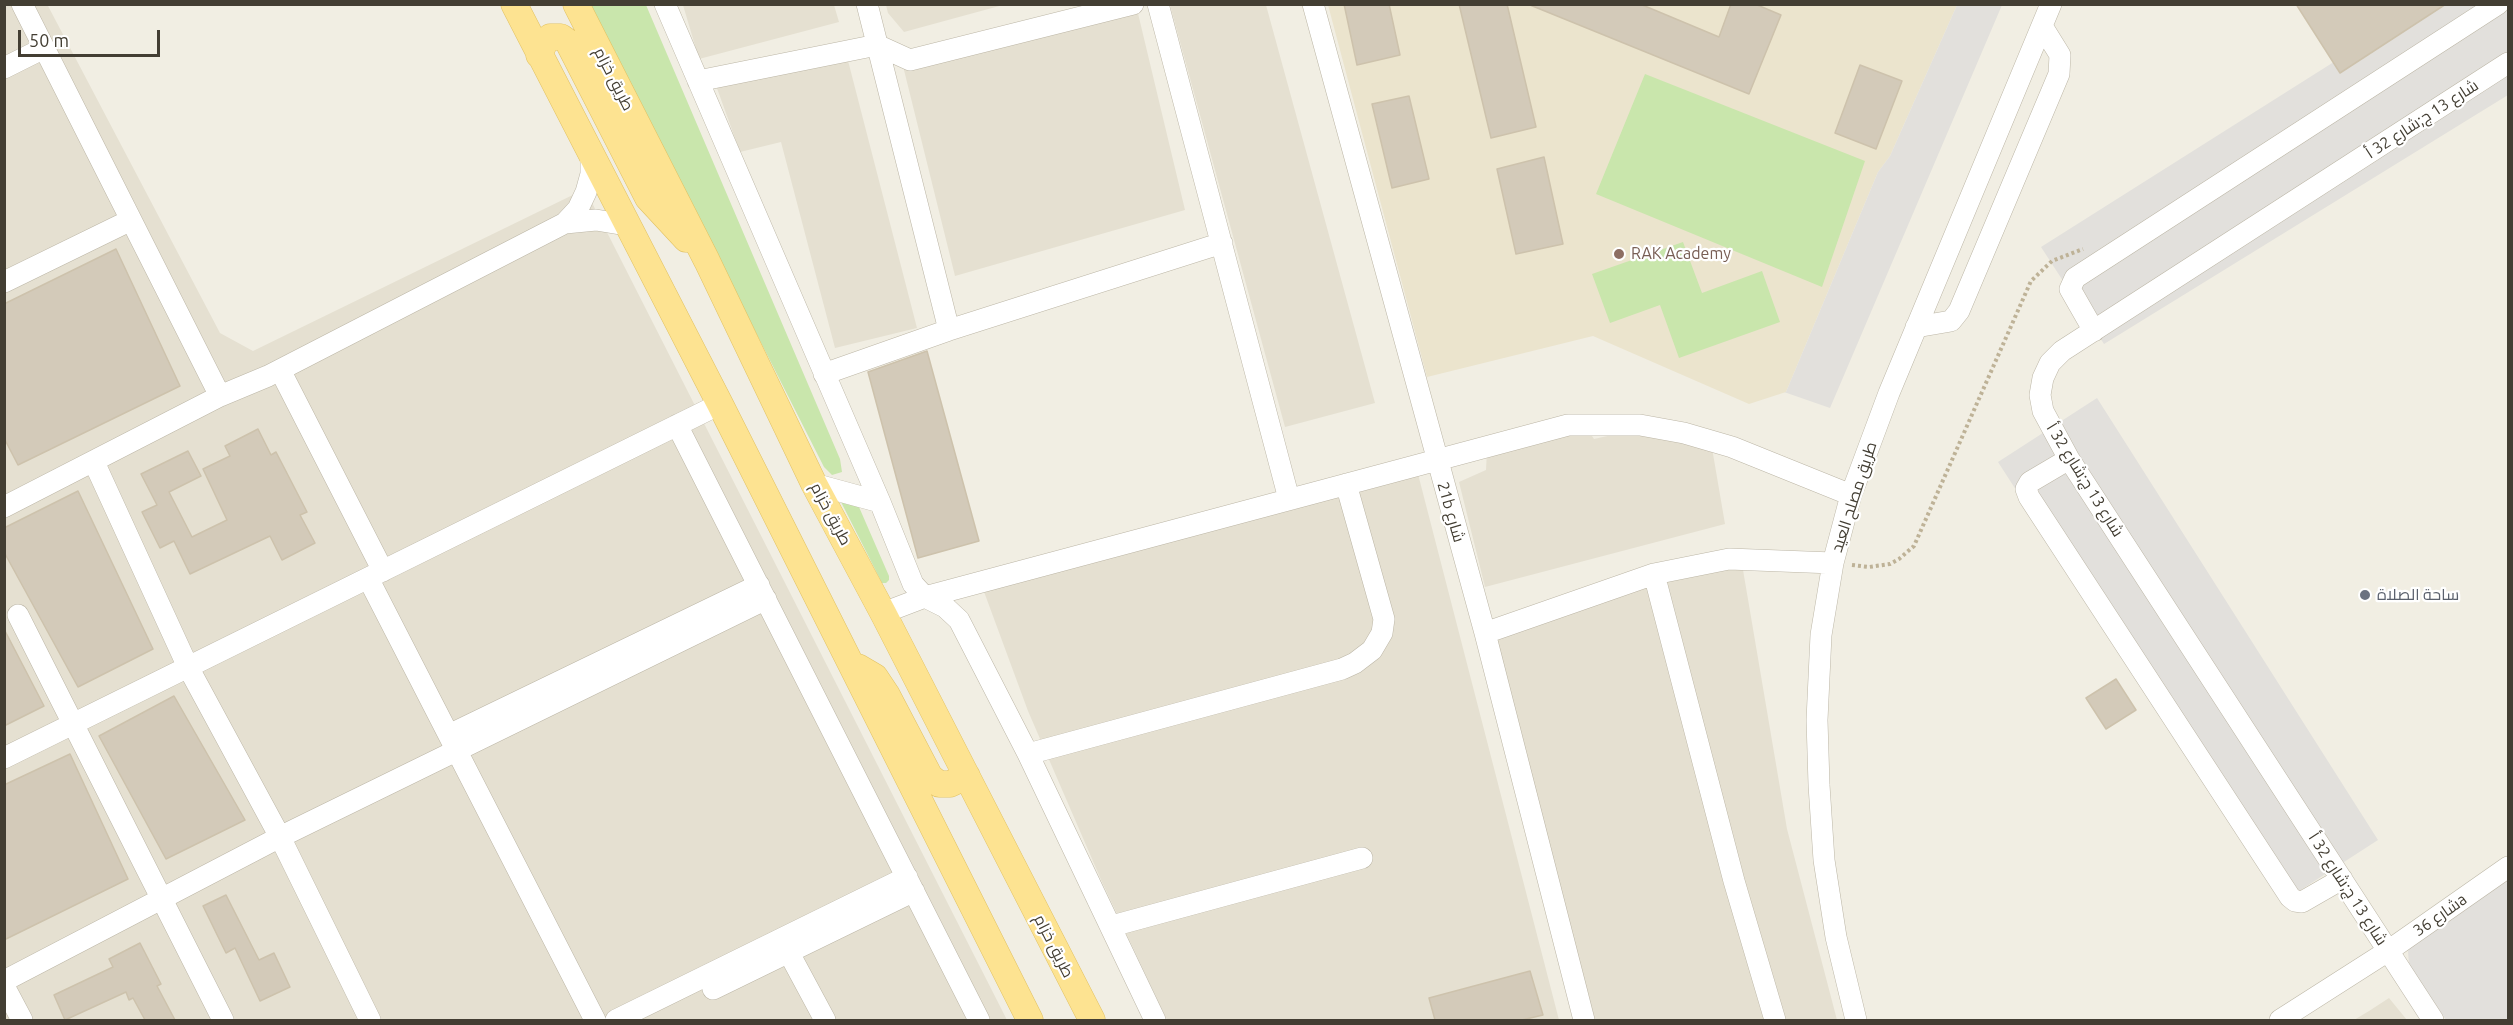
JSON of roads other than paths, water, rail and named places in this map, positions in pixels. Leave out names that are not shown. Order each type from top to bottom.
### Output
[{"type":"main road","points":[[514,4],[720,404],[1030,1020]]},
{"type":"main road","name":"طريق خزام","points":[[576,4],[707,261],[814,484],[883,613],[1092,1020]]},
{"type":"main road","points":[[539,55],[550,37],[561,37],[568,42],[648,198],[707,261]]},
{"type":"main road","points":[[848,660],[875,678],[887,695],[930,777],[939,784],[950,784],[967,776]]},
{"type":"street","points":[[22,4],[220,396]]},
{"type":"street","points":[[665,4],[880,502],[913,584],[925,597],[945,607],[959,620],[1028,754],[1155,1020]]},
{"type":"street","points":[[867,4],[949,330]]},
{"type":"street","points":[[698,81],[877,45],[910,60],[1132,4]]},
{"type":"street","points":[[1158,4],[1289,499]]},
{"type":"street","name":"21b شارع","points":[[1313,4],[1485,633],[1584,1020]]},
{"type":"street","name":"طريق مصلح العيد","points":[[1856,1020],[1836,937],[1826,871],[1819,785],[1817,720],[1821,635],[1833,563],[1851,495],[1916,327],[2051,4]]},
{"type":"street","points":[[2094,331],[2071,293],[2070,285],[2075,278],[2498,4]]},
{"type":"street","points":[[1916,327],[1951,321],[1959,311],[2041,117],[2059,74],[2061,62],[2058,50],[2042,26]]},
{"type":"street","points":[[4,68],[44,48]]},
{"type":"street","name":"شارع 13 ج;شارع 32 أ","points":[[2433,1020],[2069,459],[2043,411],[2040,395],[2043,378],[2050,363],[2062,351],[2508,63]]},
{"type":"street","points":[[4,507],[220,396],[280,370],[565,223],[578,209],[586,192],[591,174],[591,155]]},
{"type":"street","points":[[565,223],[596,219],[626,225]]},
{"type":"street","points":[[4,282],[131,220]]},
{"type":"street","points":[[824,374],[949,330],[1222,243]]},
{"type":"street","points":[[280,370],[453,743],[595,1020]]},
{"type":"street","points":[[4,758],[720,404]]},
{"type":"street","points":[[677,425],[979,1020]]},
{"type":"street","points":[[883,613],[925,597],[1568,425],[1640,425],[1684,433],[1732,447],[1851,495]]},
{"type":"street","points":[[2069,459],[2028,486],[2026,494],[2290,897],[2302,902],[2342,879]]},
{"type":"street","points":[[94,462],[188,667],[280,837],[370,1020]]},
{"type":"street","points":[[814,484],[880,502]]},
{"type":"street","points":[[1028,754],[1342,669],[1355,663],[1372,650],[1382,633],[1384,619],[1346,484]]},
{"type":"street","points":[[1485,633],[1654,574],[1729,559],[1833,563]]},
{"type":"street","points":[[1654,574],[1734,881],[1775,1020]]},
{"type":"street","points":[[4,981],[280,837],[453,743],[762,592]]},
{"type":"street","points":[[18,615],[223,1020]]},
{"type":"street","points":[[1112,926],[1362,858]]},
{"type":"street","name":"شارع 36a","points":[[2280,1020],[2388,951],[2508,867]]},
{"type":"street","points":[[648,1020],[785,946],[911,884]]},
{"type":"street","points":[[616,1020],[785,946]]},
{"type":"street","points":[[785,946],[825,1020]]},
{"type":"street","points":[[4,986],[16,1019]]},
{"type":"place","name":"RAK Academy","points":[[1619,254]]},
{"type":"place","name":"ساحة الصلاة","points":[[2365,595]]}]
